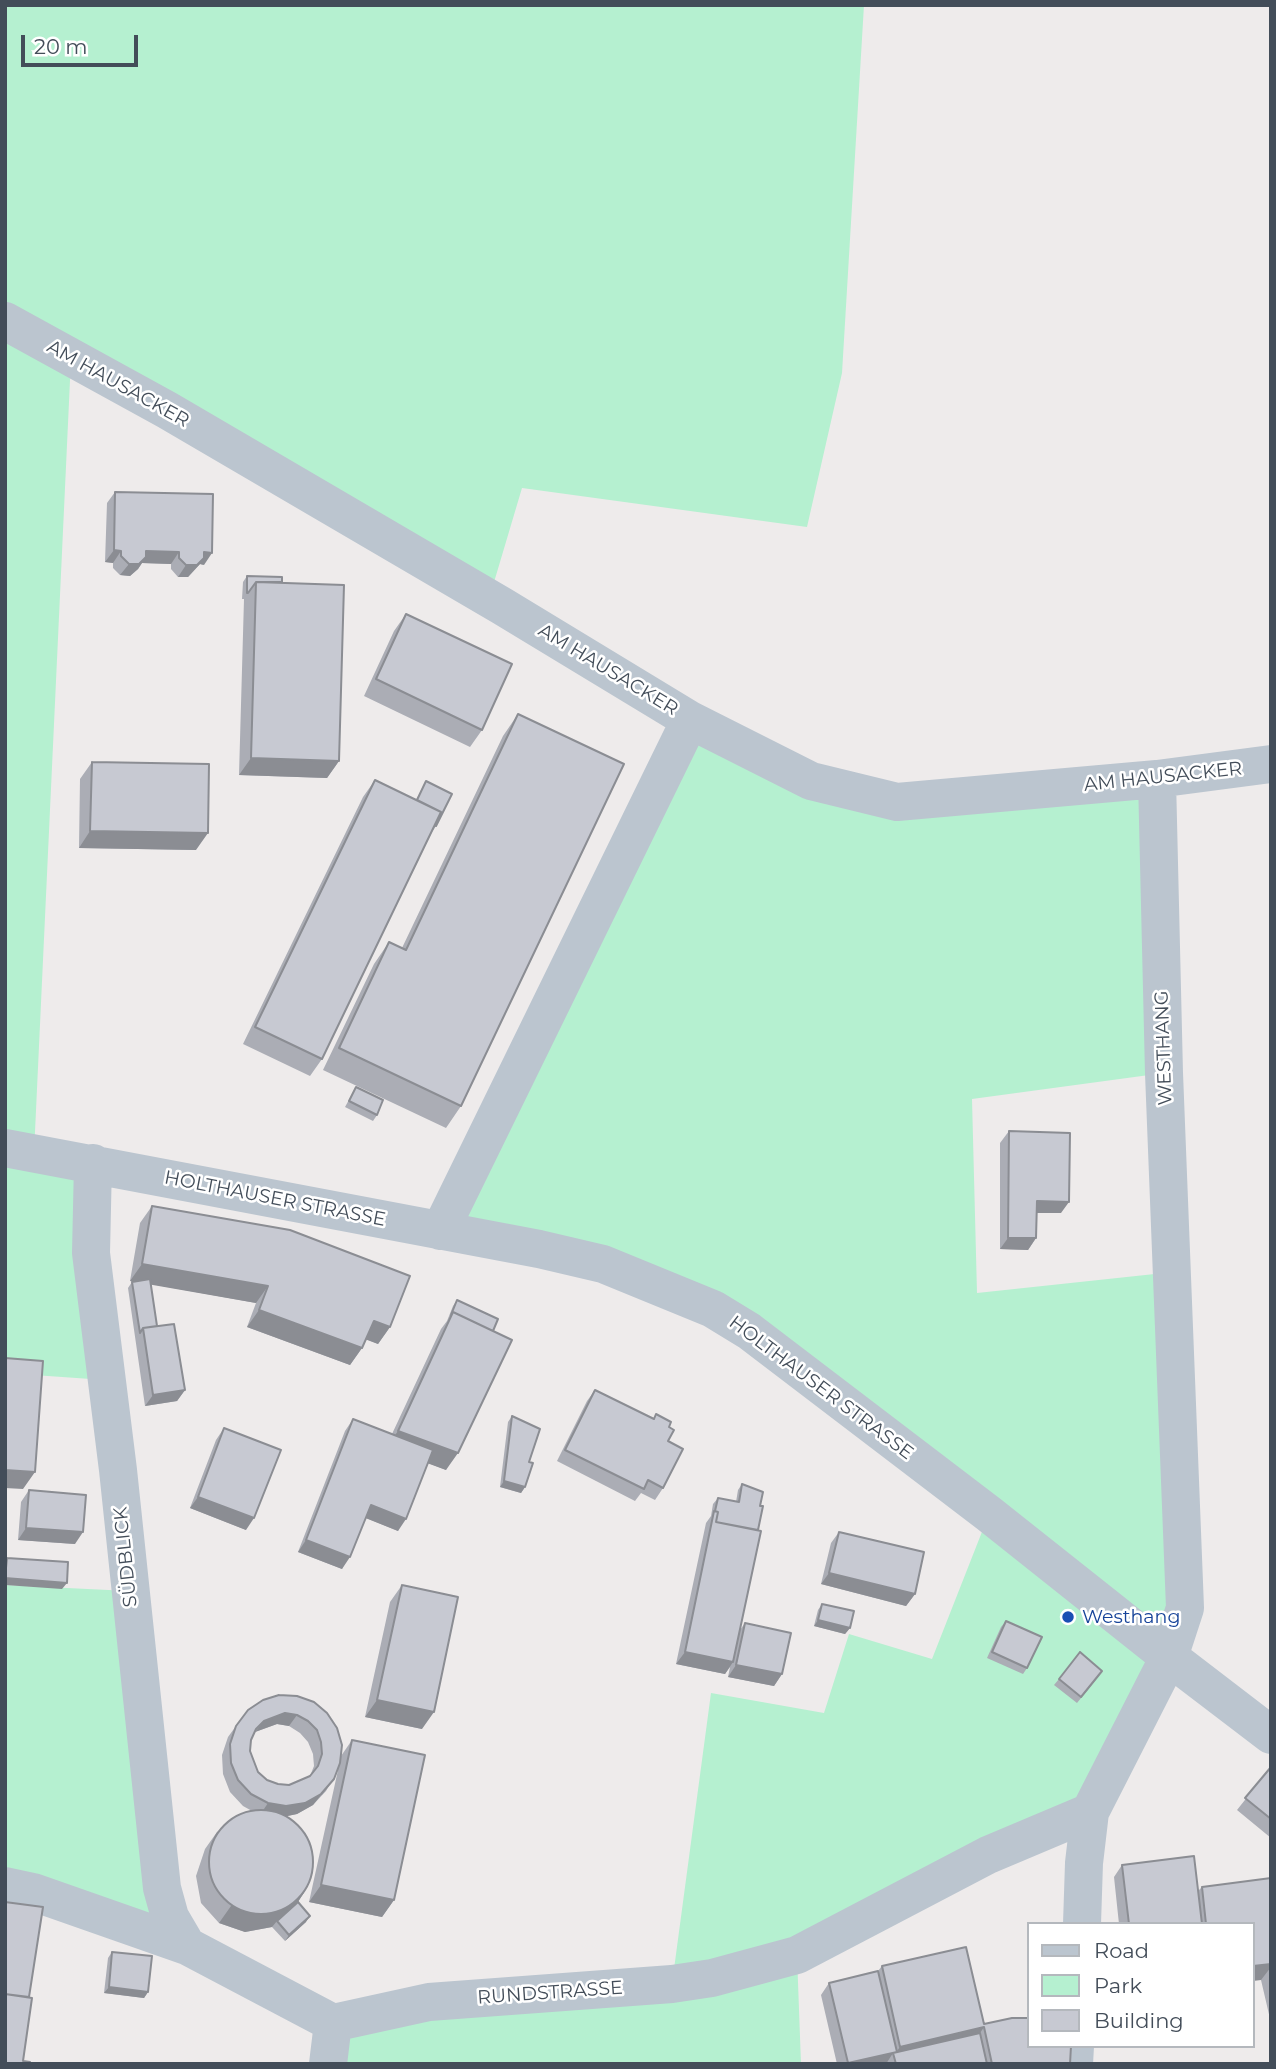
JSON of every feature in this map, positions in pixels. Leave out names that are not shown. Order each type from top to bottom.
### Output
[{"type":"street","name":"AM HAUSACKER","points":[[5,321],[249,458],[690,720],[811,781],[897,803],[1157,779],[1271,764]]},
{"type":"street","points":[[440,1231],[690,720]]},
{"type":"street","name":"WESTHANG","points":[[1082,1922],[1084,1863],[1090,1812],[1169,1657],[1185,1608],[1164,1073],[1157,779]]},
{"type":"street","name":"HOLTHAUSER STRASSE","points":[[5,1148],[539,1249],[603,1264],[713,1309],[749,1331],[979,1506],[1271,1735]]},
{"type":"street","name":"SÜDBLICK","points":[[93,1163],[91,1253],[118,1470],[162,1888],[170,1917],[187,1946]]},
{"type":"street","name":"RUNDSTRASSE","points":[[332,2023],[429,2003],[672,1984],[712,1978],[797,1955],[988,1855],[1090,1812]]},
{"type":"street","points":[[5,1886],[33,1892],[187,1946],[332,2023],[328,2064]]},
{"type":"green space","points":[[5,5],[864,5],[842,373],[807,527],[522,488],[489,599],[71,359],[34,1153],[93,1163],[105,1380],[5,1373]]},
{"type":"green space","points":[[690,720],[897,802],[1157,779],[1164,1073],[972,1099],[977,1293],[1164,1273],[1185,1608],[1090,1812],[797,1955],[801,2064],[328,2064],[333,2023],[672,1984],[711,1693],[824,1713],[849,1634],[932,1659],[989,1514],[713,1309],[441,1230]]},
{"type":"green space","points":[[5,1585],[129,1591],[170,1917],[5,1886]]},
{"type":"building","points":[[115,492],[213,494],[212,553],[204,552],[204,558],[197,565],[186,565],[179,558],[179,552],[146,551],[146,557],[139,564],[129,564],[121,556],[121,551],[114,550]]},
{"type":"building","points":[[247,576],[282,577],[282,582],[256,582],[247,593]]},
{"type":"building","points":[[256,582],[344,585],[339,761],[251,758]]},
{"type":"building","points":[[406,614],[512,664],[482,730],[376,679]]},
{"type":"building","points":[[518,714],[624,764],[461,1106],[339,1048],[389,942],[406,950]]},
{"type":"building","points":[[92,762],[209,764],[208,833],[90,831]]},
{"type":"building","points":[[375,780],[441,812],[322,1059],[255,1027]]},
{"type":"building","points":[[426,781],[452,794],[436,826],[441,812],[417,800]]},
{"type":"building","points":[[356,1087],[383,1100],[377,1115],[349,1101]]},
{"type":"building","points":[[1009,1131],[1070,1133],[1069,1202],[1037,1201],[1036,1238],[1008,1238]]},
{"type":"building","points":[[152,1206],[290,1230],[410,1276],[390,1327],[374,1321],[362,1348],[259,1310],[268,1286],[142,1264]]},
{"type":"building","points":[[150,1279],[157,1326],[143,1328],[140,1333],[132,1282]]},
{"type":"building","points":[[457,1300],[498,1319],[493,1331],[453,1312],[451,1315]]},
{"type":"building","points":[[453,1312],[512,1340],[458,1453],[398,1431]]},
{"type":"building","points":[[174,1324],[185,1390],[153,1395],[143,1328]]},
{"type":"building","points":[[5,1358],[43,1361],[35,1472],[5,1470]]},
{"type":"building","points":[[595,1390],[654,1419],[656,1414],[671,1422],[669,1427],[674,1430],[668,1441],[683,1449],[663,1488],[648,1480],[644,1489],[565,1450]]},
{"type":"building","points":[[512,1416],[540,1429],[529,1462],[533,1463],[525,1487],[504,1481]]},
{"type":"building","points":[[353,1419],[433,1450],[406,1519],[371,1505],[350,1557],[306,1540]]},
{"type":"building","points":[[224,1428],[281,1450],[254,1518],[198,1497]]},
{"type":"building","points":[[742,1484],[763,1492],[758,1530],[716,1522],[718,1498],[739,1502]]},
{"type":"building","points":[[29,1490],[86,1495],[83,1532],[26,1528]]},
{"type":"building","points":[[714,1511],[718,1512],[716,1522],[761,1531],[733,1662],[685,1652]]},
{"type":"building","points":[[839,1532],[924,1552],[915,1594],[829,1573]]},
{"type":"building","points":[[7,1558],[68,1562],[67,1583],[5,1578]]},
{"type":"building","points":[[402,1585],[458,1597],[434,1712],[377,1700]]},
{"type":"building","points":[[822,1604],[854,1611],[850,1628],[818,1620]]},
{"type":"building","points":[[1006,1621],[1042,1637],[1027,1668],[992,1652]]},
{"type":"building","points":[[745,1623],[791,1633],[782,1674],[736,1665]]},
{"type":"building","points":[[1080,1652],[1102,1671],[1081,1697],[1059,1679]]},
{"type":"building","points":[[279,1695],[297,1696],[314,1702],[327,1713],[337,1728],[342,1745],[340,1763],[334,1779],[321,1794],[305,1803],[286,1806],[268,1803],[251,1794],[238,1780],[231,1763],[230,1744],[236,1726],[248,1710],[263,1700]],"holes":[[[285,1713],[297,1715],[317,1730],[322,1754],[318,1766],[310,1776],[289,1785],[267,1780],[258,1772],[250,1751],[256,1729],[264,1721]]]},
{"type":"building","points":[[352,1740],[425,1755],[394,1900],[321,1885]]},
{"type":"building","points":[[1271,1767],[1271,1819],[1245,1798]]},
{"type":"building","points":[[261,1810],[281,1814],[298,1825],[309,1842],[313,1862],[309,1882],[298,1899],[281,1910],[261,1914],[241,1910],[224,1899],[213,1882],[209,1862],[213,1842],[224,1825],[241,1814]]},
{"type":"building","points":[[1194,1856],[1202,1922],[1129,1922],[1122,1865]]},
{"type":"building","points":[[1271,1878],[1271,1964],[1255,1966],[1255,1922],[1206,1922],[1202,1887]]},
{"type":"building","points":[[5,1902],[43,1907],[29,1997],[5,1994]]},
{"type":"building","points":[[298,1902],[310,1916],[289,1935],[277,1921]]},
{"type":"building","points":[[966,1947],[984,2024],[1012,2018],[1028,2018],[1028,2048],[1071,2048],[1070,2064],[992,2064],[984,2027],[900,2047],[882,1966]]},
{"type":"building","points":[[112,1952],[152,1956],[148,1992],[109,1987]]},
{"type":"building","points":[[878,1971],[897,2052],[848,2063],[829,1983]]},
{"type":"building","points":[[5,1994],[32,1998],[23,2061],[30,2062],[29,2064],[5,2064]]},
{"type":"building","points":[[980,2033],[987,2064],[896,2064],[893,2053]]},
{"type":"place","name":"Westhang","points":[[1068,1617]]}]
